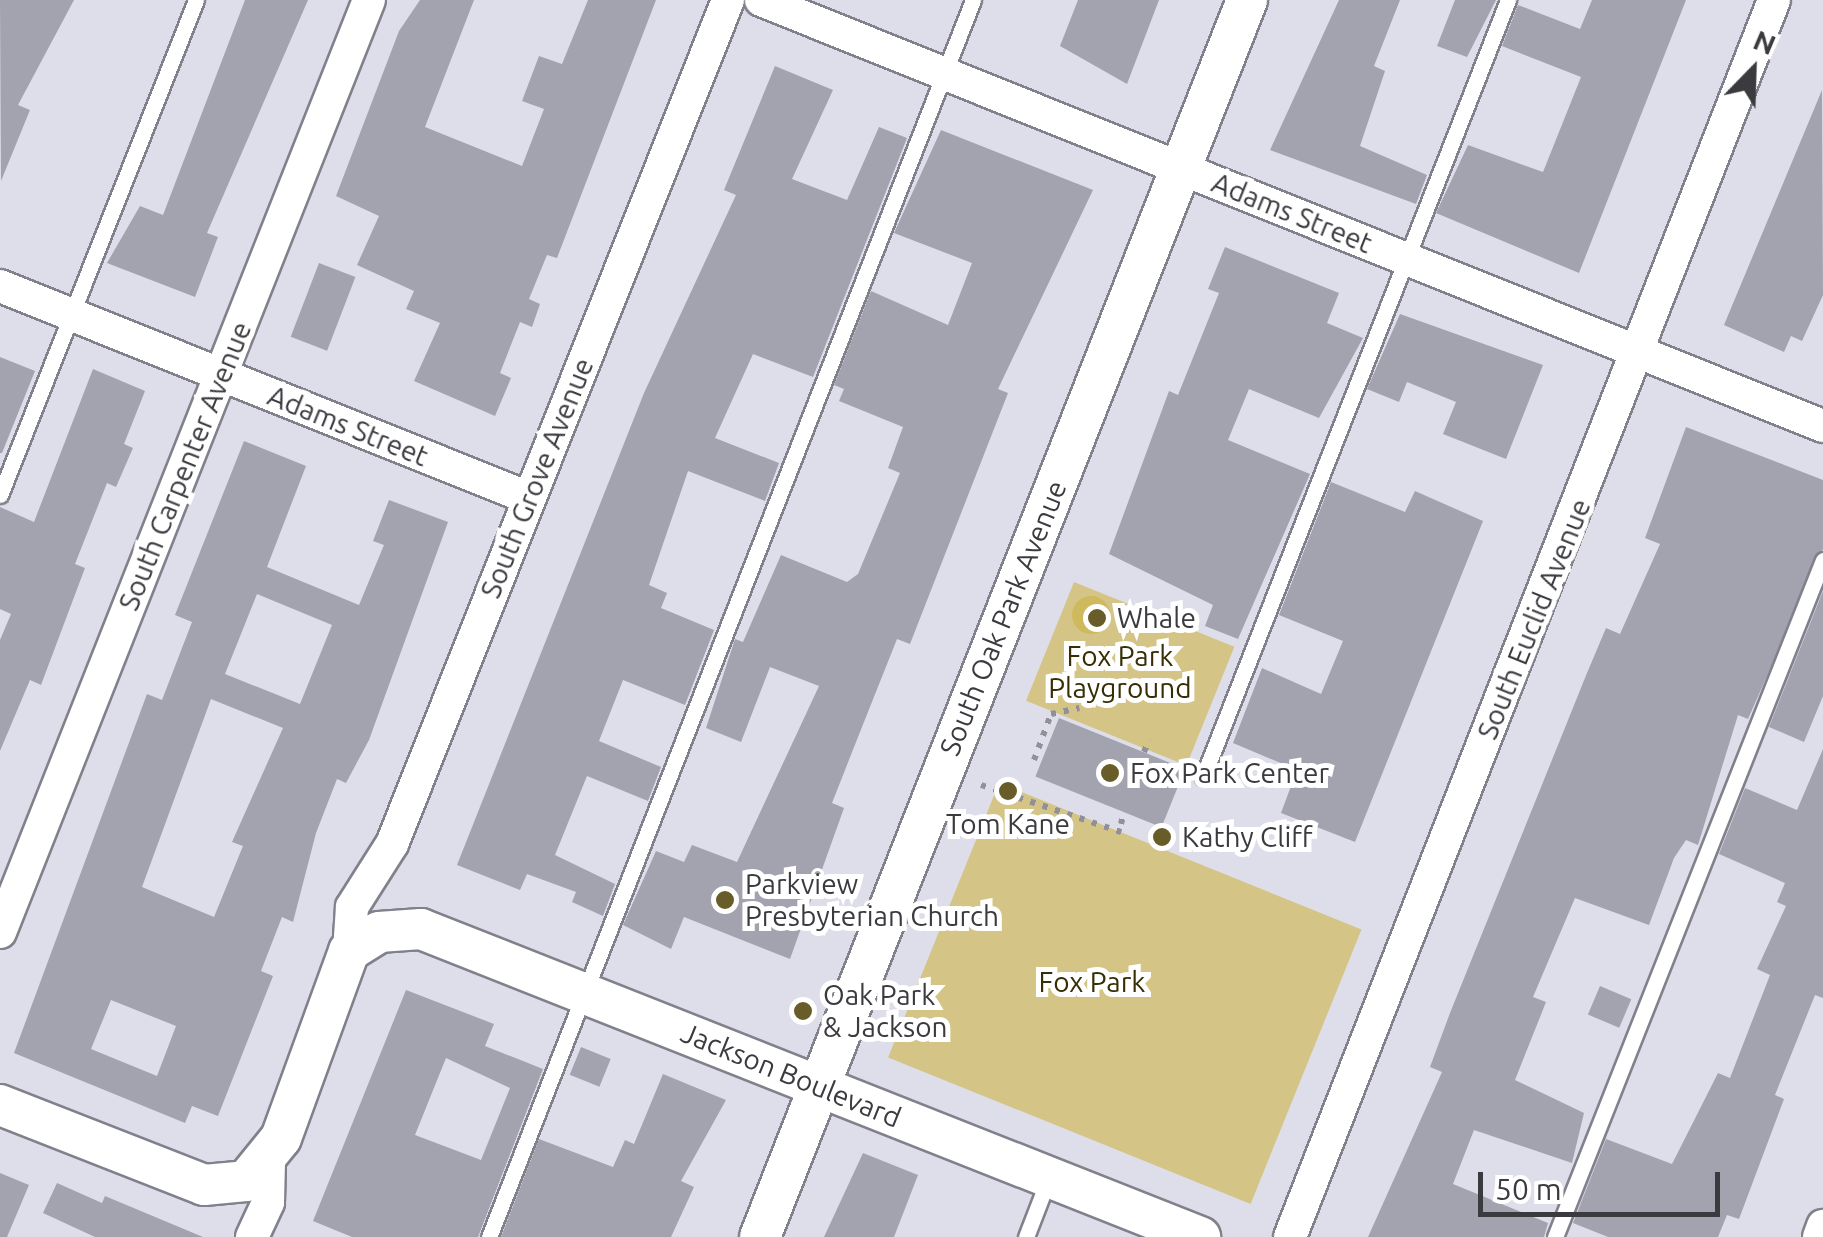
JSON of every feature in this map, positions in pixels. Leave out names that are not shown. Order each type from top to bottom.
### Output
[{"type":"street","name":"South Carpenter Avenue","points":[[0,932],[369,0]]},
{"type":"street","name":"South Grove Avenue","points":[[252,1237],[268,1202],[257,1171],[364,942],[352,908],[392,844],[728,0]]},
{"type":"street","name":"Adams Street","points":[[760,0],[1823,426]]},
{"type":"street","name":"South Oak Park Avenue","points":[[760,1237],[1247,0]]},
{"type":"street","name":"South Euclid Avenue","points":[[1290,1237],[1640,352],[1774,0]]},
{"type":"street","name":"Adams Street","points":[[0,286],[529,498]]},
{"type":"street","name":"Jackson Boulevard","points":[[364,942],[444,935],[1200,1237]]},
{"type":"street","points":[[0,1105],[204,1185],[257,1171]]},
{"type":"street","points":[[1819,1237],[1823,1226]]},
{"type":"lane","points":[[0,495],[196,0]]},
{"type":"lane","points":[[489,1237],[974,0]]},
{"type":"lane","points":[[1203,777],[1508,0]]},
{"type":"lane","points":[[1555,1237],[1823,560]]},
{"type":"lane","points":[[1026,1237],[1050,1177]]},
{"type":"path","points":[[1034,760],[1051,714],[1079,708]]},
{"type":"path","points":[[1144,752],[1149,740]]},
{"type":"path","points":[[982,785],[1121,828],[1124,812]]},
{"type":"green space","name":"Fox Park Playground","points":[[1074,582],[1234,647],[1186,765],[1026,701]]},
{"type":"green space","name":"Fox Park","points":[[999,783],[1362,929],[1251,1204],[888,1057]]},
{"type":"shaded area","points":[[1091,596],[1105,601],[1110,615],[1105,629],[1091,634],[1077,629],[1072,615],[1077,601]]},
{"type":"building","points":[[0,0],[74,0],[18,105],[30,110],[1,181]]},
{"type":"building","points":[[245,0],[308,0],[207,233],[218,237],[195,297],[107,263],[140,206],[163,215]]},
{"type":"building","points":[[420,0],[474,0],[425,127],[522,166],[544,109],[522,101],[539,56],[562,64],[588,0],[656,0],[557,258],[547,255],[529,299],[540,304],[532,327],[520,322],[500,373],[511,378],[495,416],[414,381],[440,323],[406,309],[414,291],[357,265],[379,216],[336,196],[399,31]]},
{"type":"building","points":[[1078,0],[1159,0],[1127,84],[1060,46]]},
{"type":"building","points":[[1339,0],[1400,0],[1374,66],[1385,71],[1360,146],[1427,175],[1416,204],[1270,150]]},
{"type":"building","points":[[1455,0],[1496,0],[1467,57],[1437,46]]},
{"type":"building","points":[[1592,0],[1686,0],[1579,273],[1436,213],[1468,145],[1543,172],[1581,77],[1502,46],[1518,5],[1580,29]]},
{"type":"building","points":[[775,66],[833,90],[792,179],[847,200],[879,127],[907,138],[813,377],[753,354],[715,438],[779,463],[765,501],[688,471],[649,585],[667,593],[661,608],[714,630],[685,705],[623,680],[599,741],[661,767],[648,801],[587,776],[555,855],[615,884],[603,916],[572,902],[576,892],[527,874],[520,890],[457,865],[644,393],[736,195],[724,190]]},
{"type":"building","points":[[1822,90],[1823,295],[1802,341],[1791,336],[1784,352],[1724,325]]},
{"type":"building","points":[[941,130],[1093,190],[998,389],[1008,393],[910,644],[897,639],[832,803],[844,808],[790,959],[684,917],[671,949],[623,925],[656,851],[684,862],[692,845],[737,862],[819,686],[770,667],[741,742],[706,728],[735,639],[743,642],[781,555],[847,582],[858,574],[900,473],[888,468],[903,427],[839,401],[844,389],[834,385],[871,291],[948,325],[972,263],[894,233]]},
{"type":"building","points":[[1225,247],[1339,293],[1327,323],[1363,338],[1319,418],[1249,389],[1228,440],[1310,474],[1238,639],[1205,626],[1213,605],[1109,554],[1169,391],[1178,395],[1219,293],[1208,289]]},
{"type":"building","points":[[319,263],[355,277],[327,351],[291,337]]},
{"type":"building","points":[[1400,314],[1543,365],[1506,459],[1443,434],[1456,402],[1407,382],[1399,402],[1367,389]]},
{"type":"building","points":[[0,357],[35,371],[2,453],[0,453]]},
{"type":"building","points":[[93,369],[145,391],[124,444],[133,448],[116,487],[107,483],[75,564],[85,568],[41,685],[30,680],[0,751],[0,640],[11,614],[0,609],[0,507],[34,522]]},
{"type":"building","points":[[1686,427],[1823,480],[1823,549],[1748,719],[1738,715],[1698,845],[1686,840],[1674,858],[1649,925],[1575,898],[1533,997],[1546,1002],[1515,1080],[1584,1113],[1572,1163],[1474,1130],[1453,1184],[1548,1223],[1544,1237],[1368,1237],[1442,1072],[1430,1067],[1587,673],[1606,628],[1620,634],[1660,544],[1645,538]]},
{"type":"building","points":[[244,441],[306,466],[267,567],[359,605],[384,545],[373,541],[389,500],[448,522],[369,740],[346,783],[337,779],[316,833],[293,922],[282,917],[261,971],[273,976],[218,1116],[192,1106],[185,1123],[14,1053],[147,694],[162,700],[192,622],[175,615]],"holes":[[[257,594],[332,625],[300,704],[225,674]],[[211,699],[283,728],[232,842],[243,846],[214,917],[142,887]],[[111,1000],[176,1026],[157,1076],[91,1049]]]},
{"type":"building","points":[[1331,482],[1405,512],[1415,491],[1483,521],[1355,842],[1281,813],[1297,770],[1233,743],[1262,668],[1321,694],[1343,641],[1279,615]]},
{"type":"building","points":[[1823,591],[1823,696],[1804,742],[1769,727]]},
{"type":"building","name":"Fox Park Center","points":[[1059,718],[1185,769],[1161,827],[1035,776]]},
{"type":"building","points":[[1823,749],[1823,998],[1815,995],[1775,1095],[1784,1099],[1739,1219],[1727,1215],[1718,1237],[1608,1237],[1573,1223],[1606,1139],[1672,1164],[1718,1073],[1730,1078],[1770,975],[1757,969],[1786,906],[1777,902],[1785,883],[1719,854],[1745,788],[1797,810]]},
{"type":"building","points":[[1600,986],[1631,999],[1619,1028],[1588,1015]]},
{"type":"building","points":[[406,990],[494,1024],[485,1046],[543,1069],[478,1237],[352,1237],[313,1221]],"holes":[[[446,1058],[510,1088],[481,1160],[415,1135]]]},
{"type":"building","points":[[581,1047],[611,1059],[599,1087],[570,1075]]},
{"type":"building","points":[[663,1074],[726,1100],[681,1181],[694,1187],[671,1237],[501,1237],[539,1139],[613,1167],[625,1140],[634,1144]]},
{"type":"building","points":[[863,1153],[918,1175],[894,1237],[824,1237]]},
{"type":"building","points":[[0,1173],[29,1185],[7,1237],[0,1237]]},
{"type":"building","points":[[57,1183],[102,1203],[105,1196],[203,1237],[95,1237],[43,1213]]},
{"type":"place","name":"Whale","points":[[1097,618]]},
{"type":"place","name":"Fox Park Center","points":[[1110,773]]},
{"type":"place","name":"Tom Kane","points":[[1008,791]]},
{"type":"place","name":"Kathy Cliff","points":[[1162,837]]},
{"type":"place","name":"Parkview Presbyterian Church","points":[[725,900]]},
{"type":"place","name":"Oak Park & Jackson","points":[[803,1011]]}]
